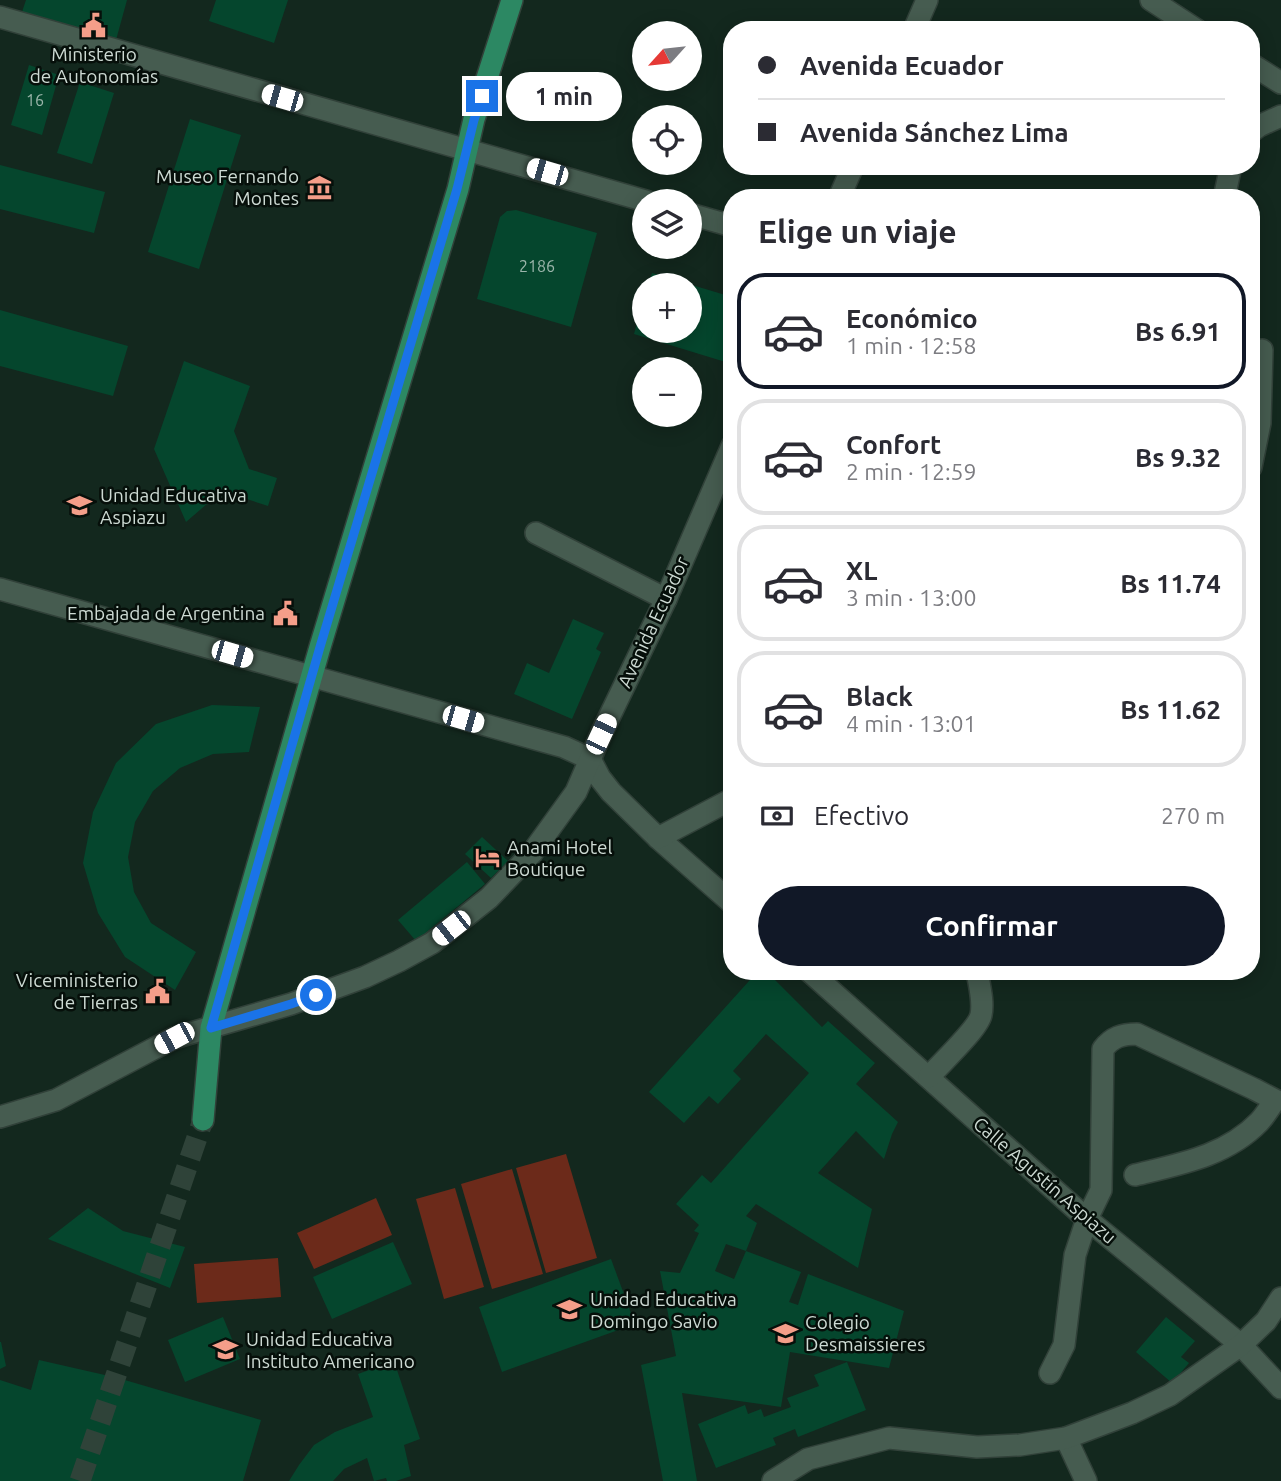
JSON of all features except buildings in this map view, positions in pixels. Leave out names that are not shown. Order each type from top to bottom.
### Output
[{"type":"main road","points":[[203,1120],[211,1028],[320,647],[454,202],[474,120],[512,0]]},
{"type":"street","points":[[918,21],[927,0]]},
{"type":"street","points":[[1151,0],[1184,21]]},
{"type":"street","points":[[0,17],[632,197]]},
{"type":"street","points":[[1260,70],[1281,83]]},
{"type":"street","points":[[1260,126],[1281,116]]},
{"type":"street","points":[[702,217],[723,223]]},
{"type":"street","points":[[1260,423],[1265,349]]},
{"type":"street","name":"Avenida Ecuador","points":[[0,1116],[56,1100],[174,1038],[291,1004],[365,977],[432,943],[489,898],[532,853],[576,792],[666,598],[723,467]]},
{"type":"street","points":[[536,533],[666,598]]},
{"type":"street","points":[[0,589],[564,747],[590,758],[611,792],[723,895]]},
{"type":"street","points":[[658,838],[723,804]]},
{"type":"street","name":"Calle Agustín Aspiazu","points":[[819,980],[1087,1219],[1241,1345],[1281,1388]]},
{"type":"street","points":[[929,1077],[981,1017],[978,980]]},
{"type":"street","points":[[1050,1373],[1064,1345],[1075,1255],[1087,1219],[1101,1190],[1103,1049],[1109,1041],[1118,1036],[1137,1034],[1275,1100],[1260,1122],[1234,1142],[1197,1160],[1135,1175]]},
{"type":"street","points":[[773,1481],[808,1459],[889,1438],[977,1447],[1020,1445],[1066,1438],[1132,1413],[1170,1395],[1241,1345],[1266,1321],[1281,1298]]},
{"type":"street","points":[[1066,1438],[1086,1481]]},
{"type":"shaded area","points":[[566,1154],[597,1258],[546,1273],[516,1168]]},
{"type":"shaded area","points":[[512,1169],[543,1274],[492,1289],[461,1184]]},
{"type":"shaded area","points":[[455,1188],[484,1287],[444,1299],[416,1199]]},
{"type":"shaded area","points":[[376,1198],[392,1235],[314,1269],[297,1233]]},
{"type":"shaded area","points":[[278,1258],[281,1297],[197,1303],[194,1264]]},
{"type":"tunnel","points":[[80,1481],[203,1120]]},
{"type":"place","name":"Ministerio de Autonomías","points":[[94,26]]},
{"type":"place","name":"Museo Fernando Montes","points":[[319,187]]},
{"type":"place","name":"Unidad Educativa Aspiazu","points":[[80,506]]},
{"type":"place","name":"Embajada de Argentina","points":[[285,613]]},
{"type":"place","name":"Anami Hotel Boutique","points":[[487,858]]},
{"type":"place","name":"Viceministerio de Tierras","points":[[158,991]]},
{"type":"place","name":"Unidad Educativa Domingo Savio","points":[[570,1310]]},
{"type":"place","name":"Colegio Desmaissieres","points":[[785,1333]]},
{"type":"place","name":"Unidad Educativa Instituto Americano","points":[[226,1350]]},
{"type":"route","points":[[316,995],[211,1028],[482,96]]}]
